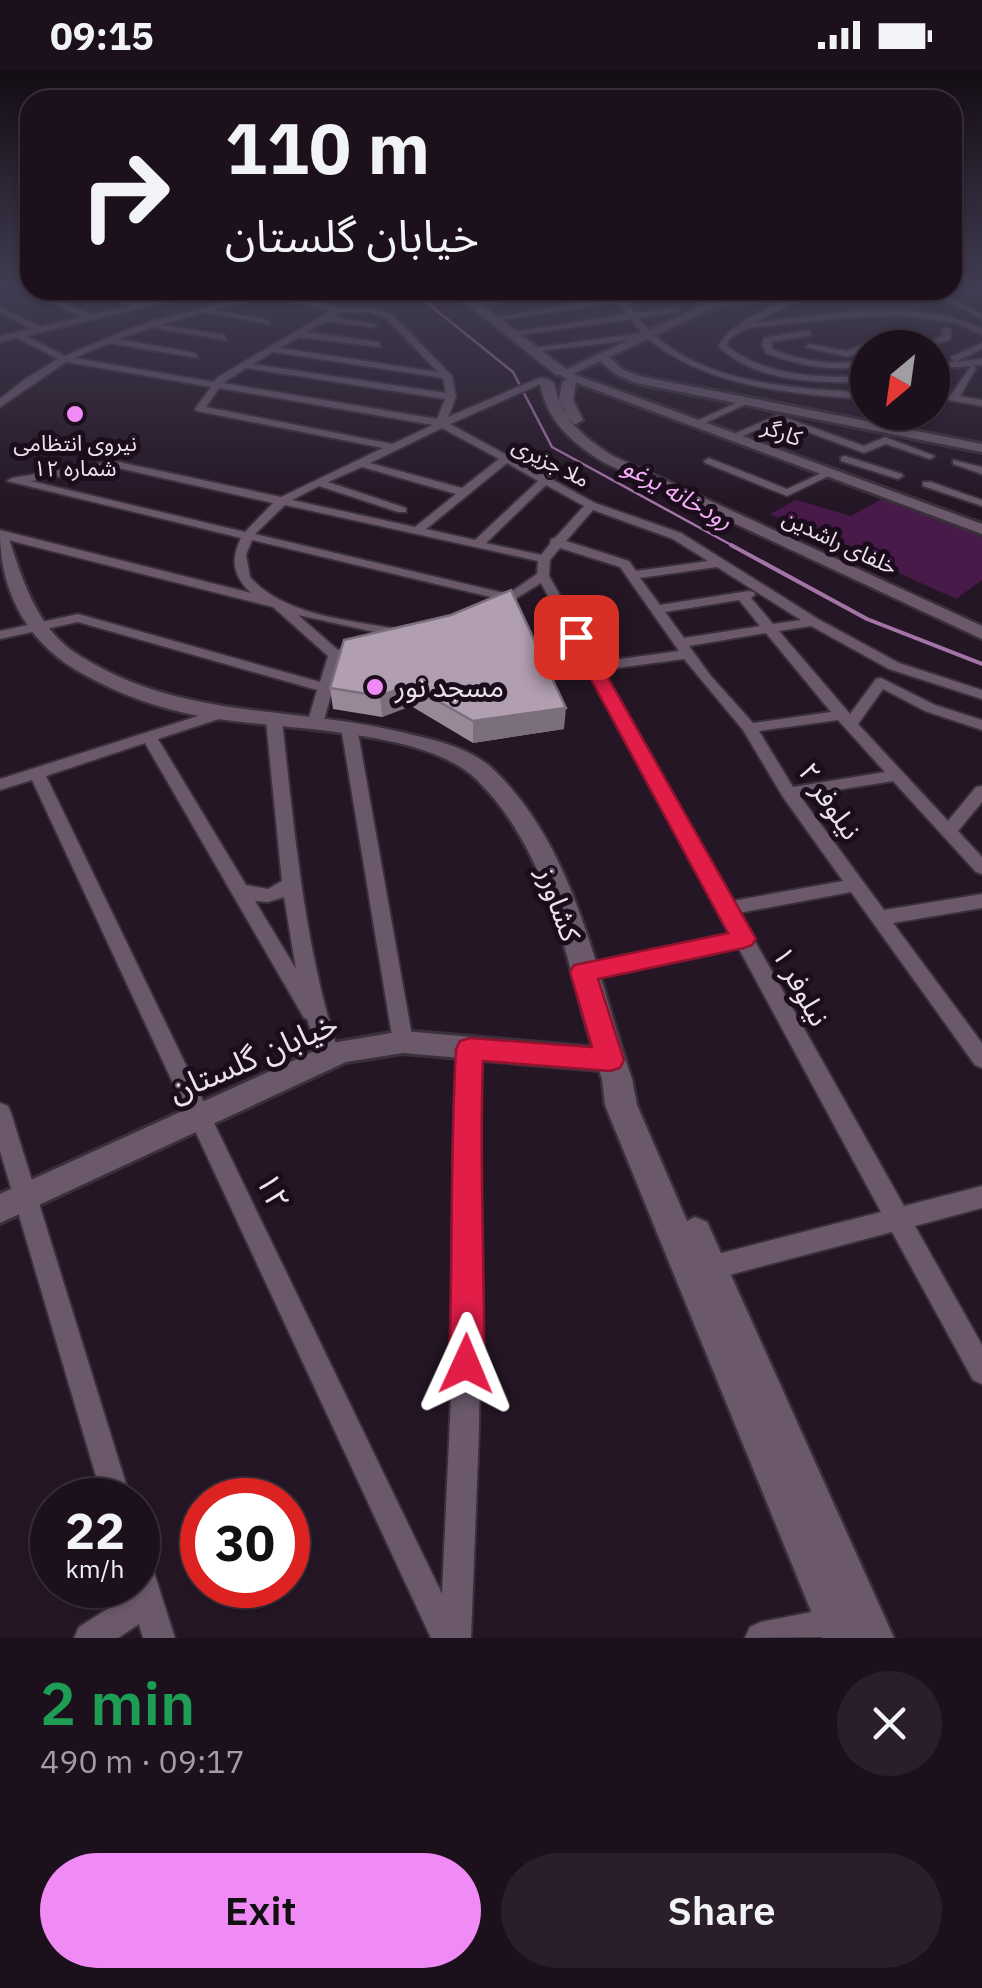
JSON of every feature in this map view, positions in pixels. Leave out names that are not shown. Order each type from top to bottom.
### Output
[{"type":"main road","points":[[533,358],[556,377]]},
{"type":"main road","points":[[539,358],[556,377],[576,421],[618,454],[982,622]]},
{"type":"main road","name":"خلفای راشدین","points":[[556,377],[556,415],[568,432],[608,459],[982,633]]},
{"type":"main road","name":"کشاورز","points":[[0,536],[13,578],[55,648],[106,680],[218,714],[349,727],[428,745],[482,771],[525,819],[556,888],[614,1069],[621,1105],[840,1630]]},
{"type":"main road","points":[[614,1069],[636,1099],[872,1638]]},
{"type":"street","points":[[256,358],[214,385],[201,410],[392,447]]},
{"type":"street","points":[[331,358],[447,376]]},
{"type":"street","points":[[430,358],[447,376],[451,397],[441,423]]},
{"type":"street","points":[[335,655],[241,576],[236,562],[248,536],[279,504],[319,483],[441,423],[603,358]]},
{"type":"street","points":[[603,358],[619,372],[636,379],[982,448]]},
{"type":"street","points":[[683,358],[697,368],[767,383],[850,394]]},
{"type":"street","points":[[738,358],[745,363],[815,377],[850,378]]},
{"type":"street","points":[[789,358],[836,366],[850,364]]},
{"type":"street","points":[[0,404],[14,384],[64,359],[441,423]]},
{"type":"street","points":[[950,362],[982,362]]},
{"type":"street","points":[[244,365],[451,397]]},
{"type":"street","points":[[954,398],[972,368]]},
{"type":"street","name":"کارگر","points":[[556,377],[603,388],[982,529]]},
{"type":"street","points":[[950,397],[982,403]]},
{"type":"street","points":[[697,422],[750,400]]},
{"type":"street","points":[[734,436],[778,418],[864,450]]},
{"type":"street","name":"ملا جزیری","points":[[441,423],[591,505],[677,536],[813,622],[894,666],[982,695]]},
{"type":"street","points":[[709,461],[787,493],[885,440],[930,456]]},
{"type":"street","points":[[845,459],[898,476]]},
{"type":"street","points":[[416,530],[504,460]]},
{"type":"street","points":[[957,462],[982,471]]},
{"type":"street","points":[[360,463],[462,492]]},
{"type":"street","points":[[6,480],[114,464],[542,567]]},
{"type":"street","points":[[6,480],[510,598]]},
{"type":"street","points":[[478,544],[543,482]]},
{"type":"street","points":[[319,483],[402,510]]},
{"type":"street","points":[[927,484],[981,502]]},
{"type":"street","points":[[954,519],[981,502]]},
{"type":"street","points":[[279,504],[478,544],[542,567]]},
{"type":"street","points":[[482,616],[510,598],[542,567],[555,542],[591,505]]},
{"type":"street","points":[[0,536],[411,636]]},
{"type":"street","points":[[555,542],[625,564],[632,575],[719,563]]},
{"type":"street","name":"نیلوفر ۱","points":[[542,567],[593,667],[982,1371]]},
{"type":"street","name":"نیلوفر ۲","points":[[632,575],[684,648],[749,728],[789,793],[982,1060]]},
{"type":"street","points":[[656,609],[768,592]]},
{"type":"street","points":[[742,596],[982,868]]},
{"type":"street","points":[[0,636],[78,618],[325,688]]},
{"type":"street","points":[[593,667],[813,622]]},
{"type":"street","points":[[335,655],[428,632]]},
{"type":"street","points":[[315,724],[335,655]]},
{"type":"street","points":[[749,728],[847,718],[881,682],[930,708],[982,725]]},
{"type":"street","points":[[0,785],[218,714]]},
{"type":"street","points":[[274,721],[317,1024],[329,1058]]},
{"type":"street","points":[[349,727],[403,1042]]},
{"type":"street","points":[[149,737],[317,1024]]},
{"type":"street","name":"۱۲","points":[[37,773],[447,1638]]},
{"type":"street","points":[[789,793],[898,775]]},
{"type":"street","points":[[949,831],[982,792]]},
{"type":"street","points":[[239,890],[269,897],[294,881]]},
{"type":"street","points":[[727,909],[856,886]]},
{"type":"street","points":[[880,918],[982,901]]},
{"type":"street","points":[[583,972],[744,939]]},
{"type":"street","name":"خیابان گلستان","points":[[13,1203],[342,1051],[403,1042],[614,1069]]},
{"type":"street","points":[[455,1638],[469,1266],[464,1160],[470,1049]]},
{"type":"street","points":[[0,1113],[13,1203],[109,1478]]},
{"type":"street","points":[[710,1268],[982,1198]]},
{"type":"street","points":[[90,1638],[137,1608]]},
{"type":"street","points":[[150,1608],[159,1638]]},
{"type":"street","points":[[761,1638],[840,1630]]},
{"type":"shaded area","points":[[884,498],[982,534],[982,580],[956,599],[770,514],[796,500],[851,516]]},
{"type":"building","points":[[511,590],[566,708],[473,721],[410,685],[380,696],[330,688],[344,640],[451,615]]},
{"type":"waterway","name":"رودخانه یرغو","points":[[496,358],[513,372],[552,447],[735,547]]},
{"type":"waterway","name":"رودخانه یرغو","points":[[731,545],[867,619],[982,664]]},
{"type":"place","name":"نیروی انتظامی شماره ۱۲","points":[[75,414]]},
{"type":"place","name":"مسجد نور","points":[[375,687]]},
{"type":"route","points":[[466,1364],[469,1266],[464,1160],[470,1049],[610,1060],[583,972],[744,939],[576,637]]}]
